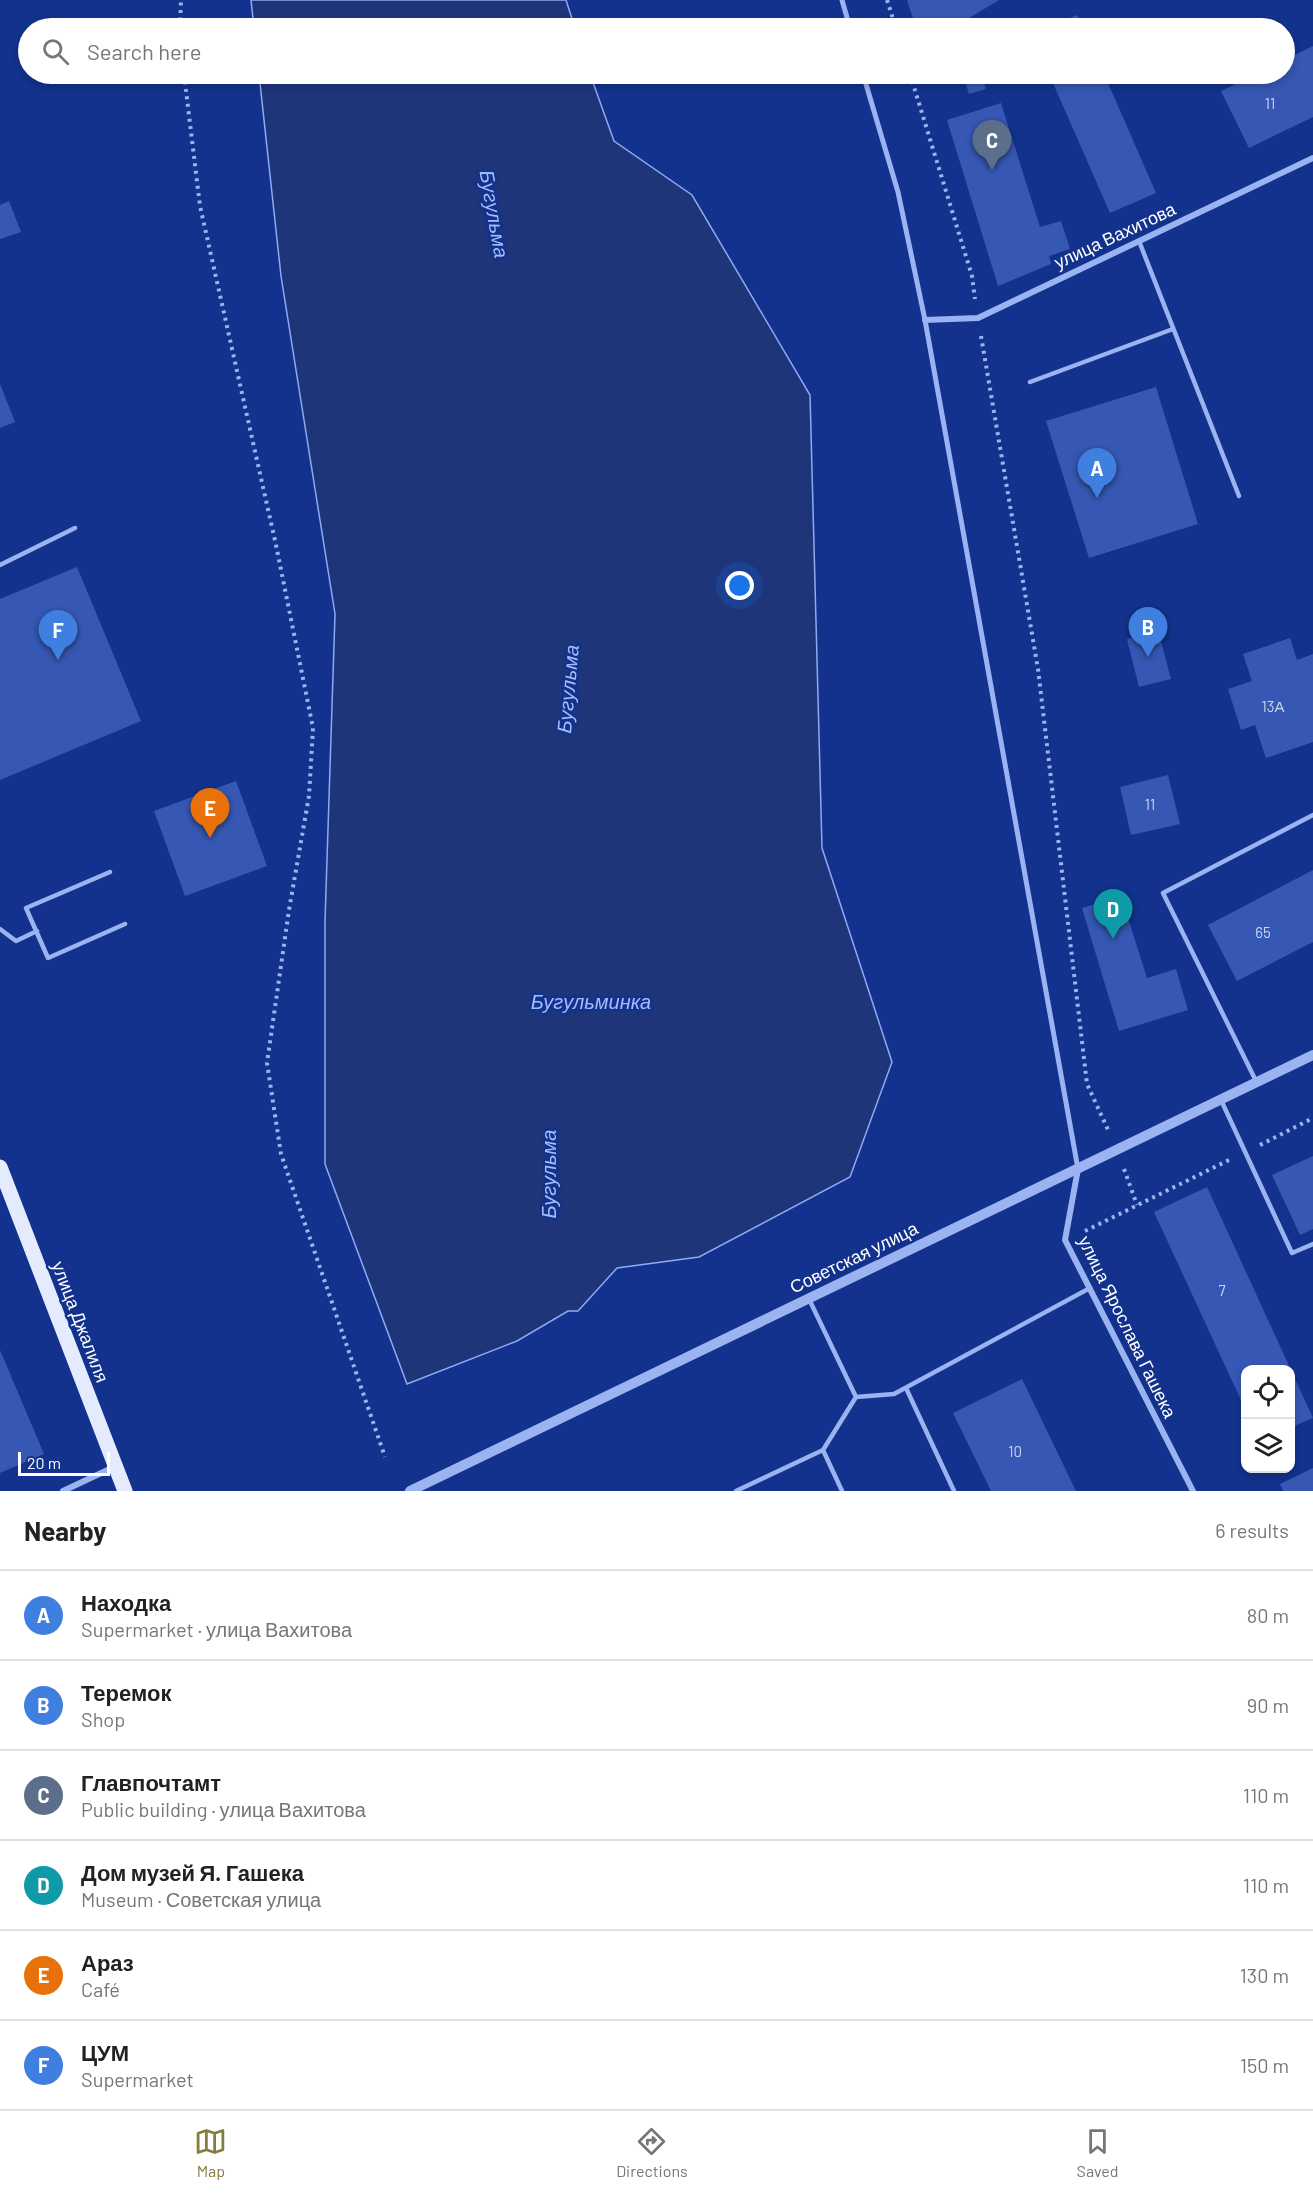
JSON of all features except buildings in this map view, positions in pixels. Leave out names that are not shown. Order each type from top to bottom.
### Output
[{"type":"main road","name":"улица Джалиля","points":[[0,1167],[125,1491]]},
{"type":"street","points":[[842,0],[847,18]]},
{"type":"street","points":[[866,84],[898,192],[925,320],[1078,1169]]},
{"type":"street","name":"улица Вахитова","points":[[925,320],[978,318],[1313,158]]},
{"type":"street","name":"Советская улица","points":[[410,1491],[1313,1055]]},
{"type":"street","name":"улица Ярослава Гашека","points":[[1078,1169],[1065,1240],[1192,1491]]},
{"type":"street","points":[[63,1491],[114,1466]]},
{"type":"lane","points":[[1139,242],[1239,496]]},
{"type":"lane","points":[[1030,382],[1173,329]]},
{"type":"lane","points":[[0,565],[75,528]]},
{"type":"lane","points":[[1257,1083],[1163,893],[1313,815]]},
{"type":"lane","points":[[110,872],[26,908],[48,958],[125,924]]},
{"type":"lane","points":[[0,929],[16,941],[37,931]]},
{"type":"lane","points":[[1221,1100],[1292,1253],[1313,1244]]},
{"type":"lane","points":[[856,1396],[894,1394],[1090,1288]]},
{"type":"lane","points":[[809,1299],[856,1396]]},
{"type":"lane","points":[[906,1388],[954,1491]]},
{"type":"lane","points":[[736,1491],[823,1450],[856,1396]]},
{"type":"lane","points":[[823,1450],[842,1491]]},
{"type":"path","points":[[180,0],[180,18]]},
{"type":"path","points":[[887,0],[893,18]]},
{"type":"path","points":[[185,84],[200,206],[276,545],[313,728],[309,796],[289,910],[267,1063],[281,1154],[385,1457]]},
{"type":"path","points":[[913,84],[972,276],[1038,669],[1087,1084],[1118,1150],[1137,1205]]},
{"type":"path","points":[[1065,1240],[1313,1118]]},
{"type":"water","points":[[251,0],[566,0],[572,18],[253,18]]},
{"type":"water","name":"Бугульминка","points":[[260,84],[594,84],[614,141],[692,195],[810,395],[822,848],[892,1062],[850,1177],[699,1257],[617,1268],[578,1311],[568,1311],[517,1341],[407,1384],[325,1164],[325,921],[335,614],[281,276]]},
{"type":"place","name":"Главпочтамт","points":[[992,170]]},
{"type":"place","name":"Находка","points":[[1097,498]]},
{"type":"place","name":"Теремок","points":[[1148,657]]},
{"type":"place","name":"ЦУМ","points":[[58,660]]},
{"type":"place","name":"Араз","points":[[210,838]]},
{"type":"place","name":"Дом музей Я. Гашека","points":[[1113,939]]},
{"type":"water label","name":"Бугульма","points":[[494,214]]},
{"type":"water label","name":"Бугульма","points":[[568,689]]},
{"type":"water label","name":"Бугульма","points":[[549,1174]]}]
